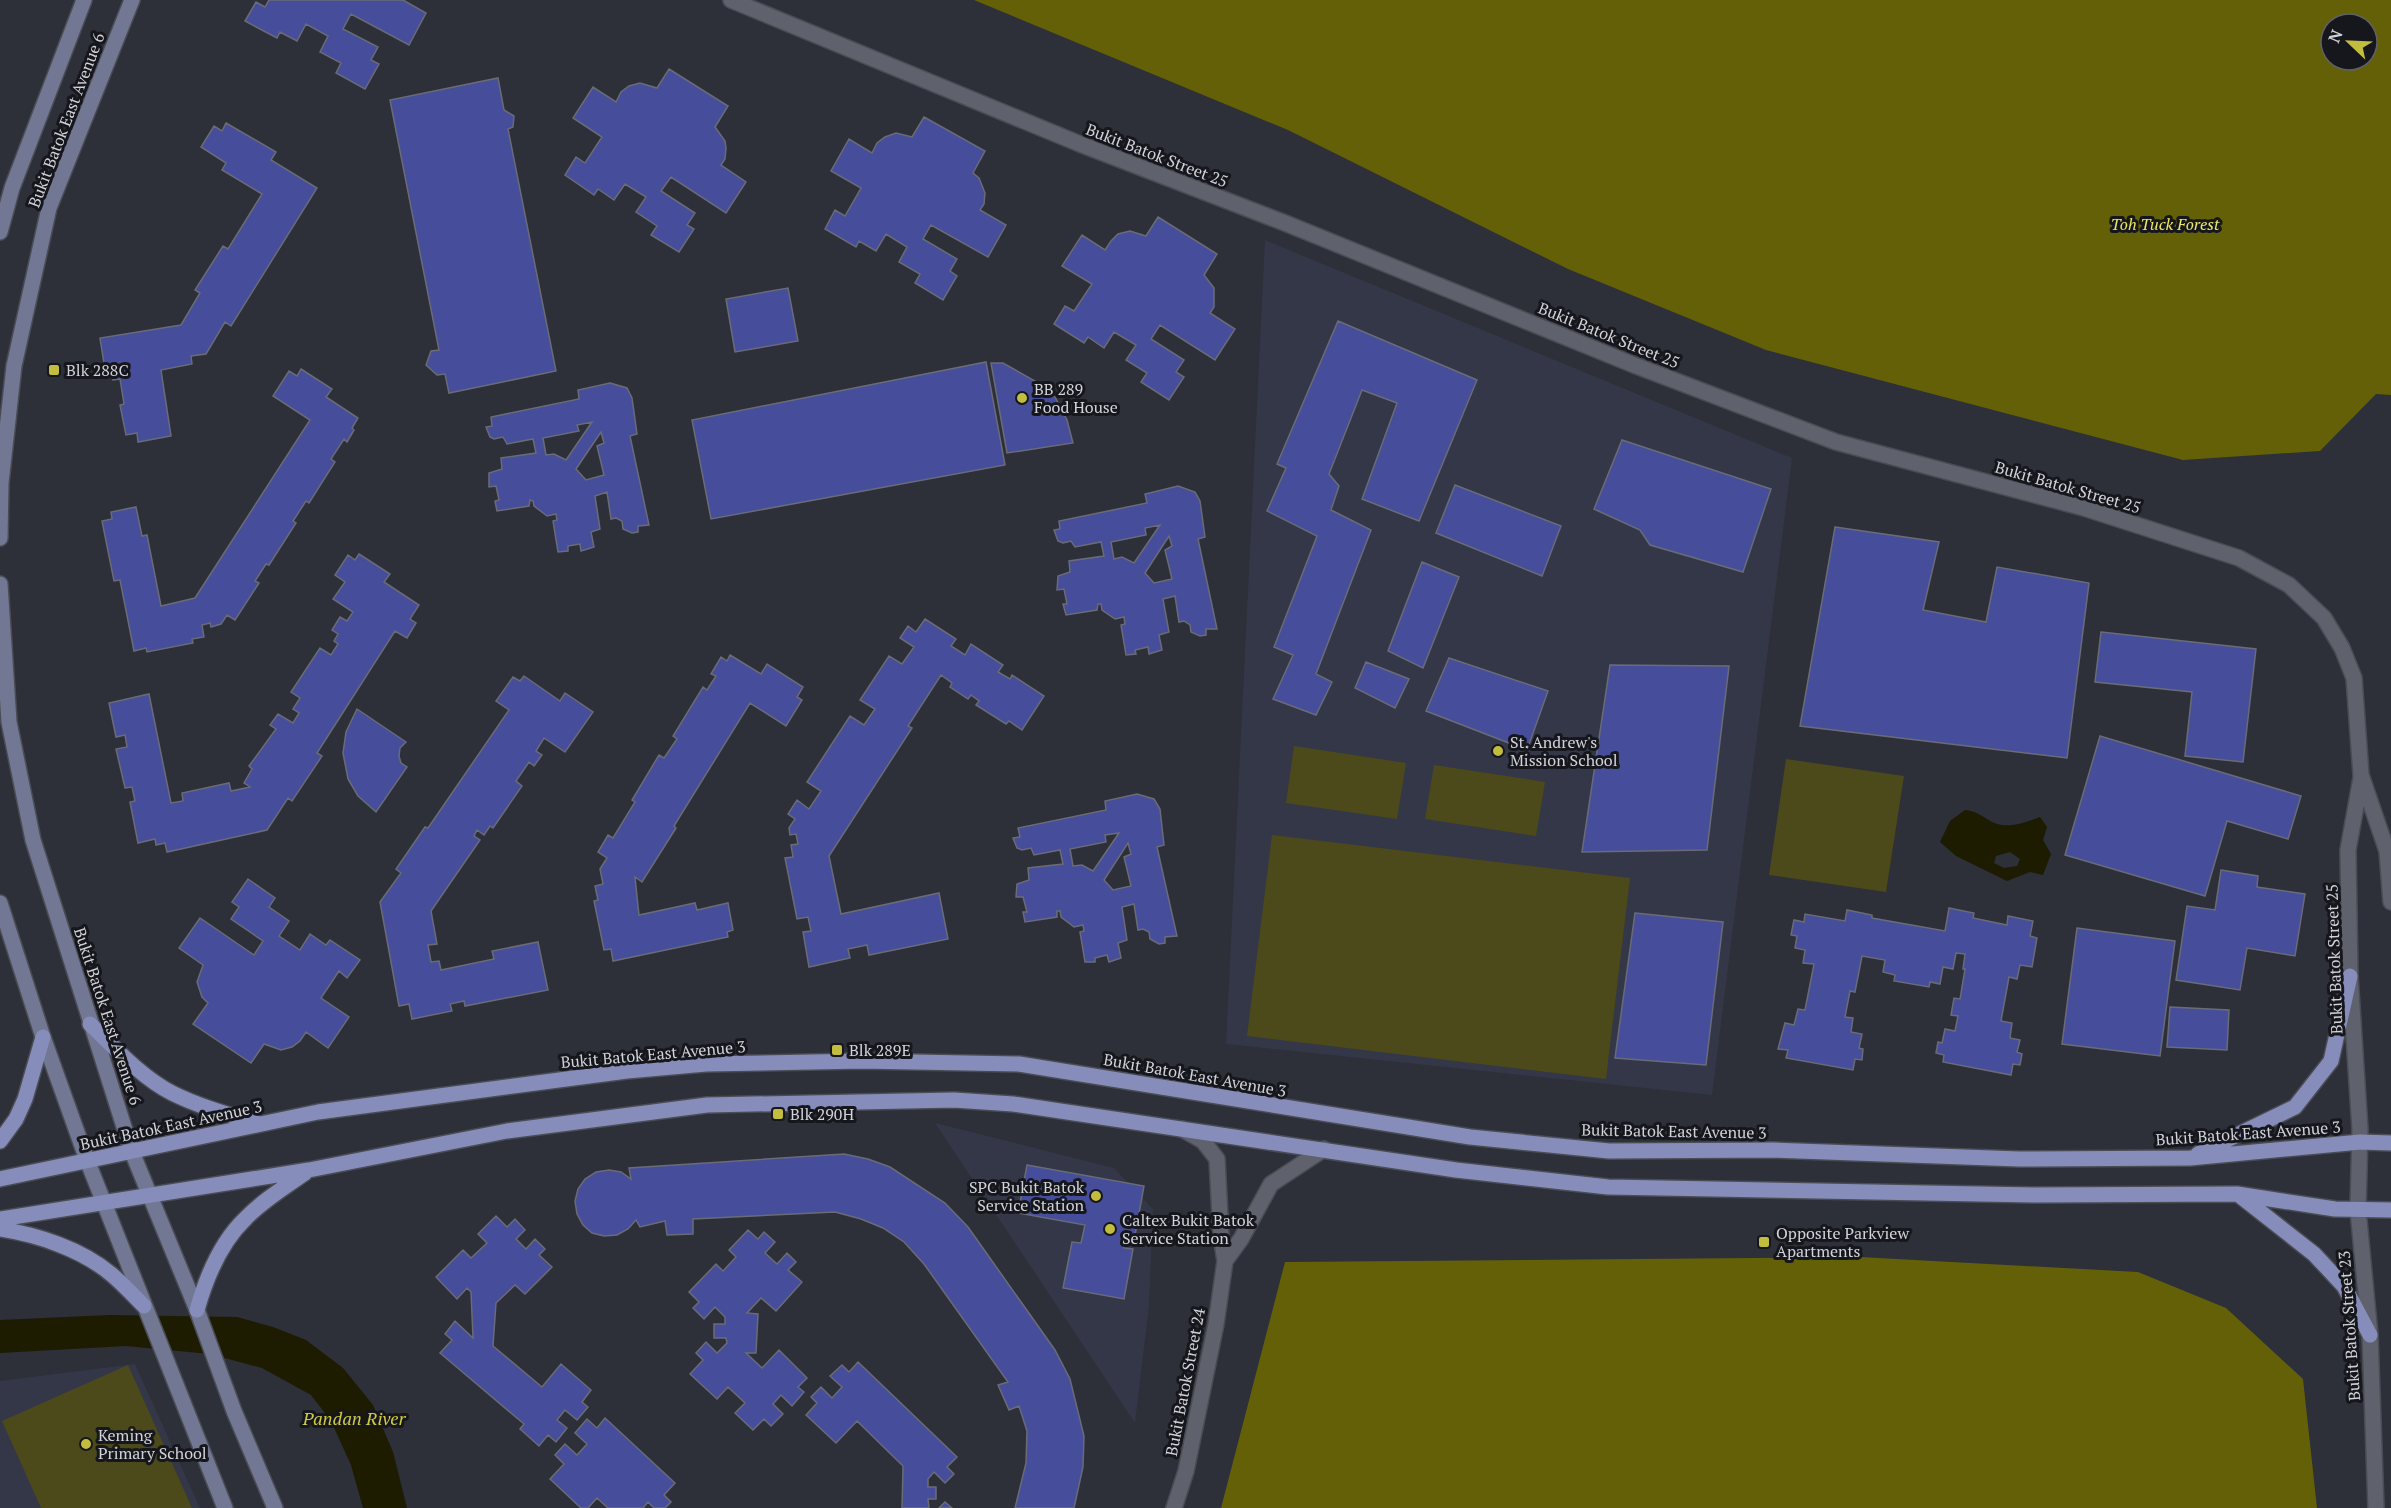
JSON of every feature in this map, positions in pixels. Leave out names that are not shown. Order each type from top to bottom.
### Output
[{"type":"main road","name":"Bukit Batok East Avenue 6","points":[[0,232],[12,188],[84,0]]},
{"type":"main road","name":"Bukit Batok East Avenue 6","points":[[0,538],[1,483],[14,366],[49,208],[132,0]]},
{"type":"main road","name":"Bukit Batok East Avenue 6","points":[[0,584],[9,722],[33,840],[132,1152],[275,1508]]},
{"type":"main road","points":[[0,903],[43,1037],[87,1160],[225,1508]]},
{"type":"main road","points":[[2190,1158],[2295,1107],[2331,1061],[2350,976]]},
{"type":"main road","points":[[90,1024],[130,1062],[170,1092],[203,1106],[262,1124]]},
{"type":"main road","points":[[0,1141],[16,1119],[25,1100],[43,1037]]},
{"type":"main road","name":"Bukit Batok East Avenue 3","points":[[0,1179],[318,1112],[627,1071],[706,1064],[862,1061],[1019,1064],[1446,1134],[1609,1152],[1774,1150],[2019,1159],[2190,1158],[2361,1142],[2391,1143]]},
{"type":"main road","points":[[0,1219],[309,1170],[507,1131],[707,1105],[954,1100],[1013,1104],[1456,1170],[1608,1187],[2034,1195],[2237,1194],[2336,1209],[2391,1210]]},
{"type":"main road","points":[[197,1313],[215,1261],[244,1219],[309,1170]]},
{"type":"main road","points":[[2237,1194],[2314,1254],[2344,1286],[2370,1335]]},
{"type":"main road","points":[[0,1228],[19,1232],[76,1252],[109,1272],[146,1310]]},
{"type":"street","name":"Bukit Batok Street 25","points":[[731,0],[1080,144],[1285,223],[1634,365],[1836,442],[2084,508],[2239,558],[2289,585],[2324,618],[2342,648],[2354,678],[2361,775],[2348,850],[2350,976],[2361,1142]]},
{"type":"street","name":"Bukit Batok Street 25","points":[[2361,775],[2387,851],[2391,902]]},
{"type":"street","name":"Bukit Batok Street 24","points":[[1174,1508],[1188,1460],[1216,1324],[1225,1262],[1221,1236],[1217,1159],[1203,1141],[1182,1130]]},
{"type":"street","name":"Bukit Batok Street 23","points":[[2361,1142],[2358,1210],[2370,1335],[2376,1508]]},
{"type":"street","name":"Bukit Batok Street 24","points":[[1225,1262],[1241,1239],[1271,1184],[1324,1149]]},
{"type":"shaded area","name":"St. Andrew's Mission School","points":[[1265,240],[1792,458],[1712,1095],[1226,1044]]},
{"type":"shaded area","points":[[1294,746],[1406,763],[1397,819],[1286,803]]},
{"type":"shaded area","points":[[1786,759],[1904,776],[1886,892],[1769,875]]},
{"type":"shaded area","points":[[1434,765],[1545,782],[1536,836],[1425,819]]},
{"type":"shaded area","points":[[1272,835],[1630,878],[1606,1079],[1247,1036]]},
{"type":"shaded area","points":[[935,1123],[1114,1168],[1153,1209],[1149,1306],[1135,1423]]},
{"type":"shaded area","name":"Keming Primary School","points":[[135,1364],[200,1508],[0,1508],[0,1381]]},
{"type":"shaded area","name":"Keming Primary School","points":[[128,1365],[192,1508],[41,1508],[2,1421]]},
{"type":"green space","name":"Toh Tuck Forest","points":[[974,0],[2391,0],[2391,395],[2376,394],[2320,451],[2183,460],[1766,350],[1568,269],[1288,130]]},
{"type":"green space","points":[[1860,1257],[2138,1272],[2226,1308],[2303,1379],[2317,1508],[1221,1508],[1285,1262]]},
{"type":"water","points":[[1965,810],[1977,813],[2000,825],[2020,823],[2040,817],[2047,827],[2043,840],[2051,854],[2043,875],[2030,872],[2007,881],[1956,856],[1940,842],[1950,821]],"holes":[[[2010,852],[2020,859],[2017,866],[2004,868],[1994,863],[1996,856]]]},
{"type":"water","name":"Pandan River","points":[[110,1315],[237,1317],[273,1327],[306,1340],[343,1368],[373,1405],[393,1452],[407,1508],[363,1508],[351,1465],[331,1421],[311,1395],[262,1368],[210,1354],[126,1346],[0,1353],[0,1320]]},
{"type":"building","points":[[269,0],[403,0],[426,13],[409,45],[351,14],[343,29],[378,47],[371,60],[379,64],[365,89],[336,73],[341,63],[320,52],[328,36],[306,24],[297,41],[280,32],[277,38],[245,21],[256,2],[265,7]]},
{"type":"building","points":[[669,69],[728,106],[715,127],[725,141],[725,159],[721,165],[746,182],[726,213],[671,177],[661,191],[695,213],[687,225],[694,229],[679,252],[651,235],[657,226],[636,212],[646,197],[625,184],[614,200],[598,189],[594,195],[565,175],[576,157],[585,163],[602,137],[573,118],[593,87],[616,102],[621,92],[629,86],[640,83],[657,88]]},
{"type":"building","points":[[498,78],[504,110],[514,116],[513,127],[508,129],[556,371],[449,393],[445,374],[437,375],[426,365],[431,351],[439,350],[390,100]]},
{"type":"building","points":[[924,117],[985,151],[973,173],[979,178],[985,193],[984,204],[980,210],[1006,225],[988,257],[931,225],[923,239],[957,259],[950,271],[957,276],[943,300],[915,283],[920,274],[899,262],[907,247],[886,234],[876,251],[859,241],[856,247],[825,229],[835,210],[845,216],[861,188],[831,171],[849,139],[872,153],[877,143],[885,137],[896,133],[912,137]]},
{"type":"building","points":[[226,123],[276,152],[271,160],[317,188],[231,326],[225,322],[206,354],[191,356],[192,364],[161,370],[171,436],[138,442],[137,433],[126,435],[120,405],[124,404],[120,379],[113,380],[112,369],[105,370],[100,338],[181,325],[200,293],[195,290],[223,246],[228,249],[262,194],[222,170],[226,163],[201,147],[214,126],[222,131]]},
{"type":"building","points":[[1158,217],[1217,254],[1204,275],[1214,288],[1214,307],[1210,313],[1235,329],[1215,360],[1160,325],[1151,339],[1184,360],[1176,372],[1184,377],[1169,400],[1141,382],[1147,373],[1126,360],[1136,345],[1114,332],[1104,348],[1088,337],[1084,343],[1054,324],[1065,306],[1074,311],[1092,284],[1062,266],[1082,235],[1105,250],[1118,234],[1130,231],[1146,236]]},
{"type":"building","points":[[788,288],[798,341],[735,352],[726,299]]},
{"type":"building","points":[[1338,321],[1477,380],[1419,521],[1362,499],[1397,403],[1362,390],[1329,474],[1339,486],[1331,510],[1371,530],[1316,674],[1332,682],[1316,715],[1273,699],[1293,655],[1274,647],[1317,536],[1267,511],[1286,468],[1277,464]]},
{"type":"building","points":[[986,362],[1005,465],[711,519],[692,420]]},
{"type":"building","points":[[991,363],[1003,363],[1035,381],[1055,397],[1067,420],[1073,443],[1007,453]]},
{"type":"building","points":[[301,369],[332,389],[326,397],[358,418],[347,442],[344,439],[331,459],[335,462],[309,503],[306,501],[293,521],[296,523],[269,565],[266,564],[255,581],[259,583],[235,620],[227,615],[221,624],[211,627],[210,623],[202,625],[204,637],[192,639],[193,643],[147,652],[146,648],[134,651],[120,580],[114,581],[102,521],[112,519],[111,512],[136,507],[142,536],[147,535],[161,606],[195,598],[310,420],[273,396],[289,371],[297,376]]},
{"type":"building","points":[[610,383],[627,388],[632,398],[637,434],[630,436],[649,525],[638,526],[638,532],[632,533],[623,529],[622,521],[616,518],[611,519],[607,492],[595,496],[600,529],[591,532],[594,547],[581,551],[580,544],[568,546],[568,551],[558,552],[553,521],[557,520],[556,514],[547,516],[530,500],[529,506],[497,511],[495,501],[499,500],[496,486],[489,487],[489,473],[502,469],[501,458],[536,453],[533,439],[507,444],[503,437],[494,439],[490,437],[486,427],[492,426],[491,417],[579,399],[578,390]],"holes":[[[592,422],[566,460],[554,454],[546,455],[543,438],[579,431],[577,425]],[[601,432],[604,443],[597,446],[604,475],[586,480],[576,469]]]},
{"type":"building","points":[[1622,440],[1771,489],[1743,572],[1650,545],[1640,530],[1594,509]]},
{"type":"building","points":[[1455,485],[1561,526],[1542,576],[1436,533]]},
{"type":"building","points":[[1178,486],[1195,492],[1200,501],[1205,537],[1198,539],[1217,629],[1206,629],[1206,635],[1200,636],[1191,632],[1190,625],[1184,621],[1179,622],[1175,596],[1163,599],[1169,632],[1159,635],[1162,650],[1149,654],[1148,647],[1135,650],[1136,654],[1126,655],[1121,625],[1125,624],[1124,617],[1115,619],[1102,610],[1101,604],[1098,604],[1097,610],[1066,615],[1063,604],[1067,604],[1064,589],[1057,590],[1058,576],[1070,572],[1069,561],[1104,556],[1101,542],[1075,547],[1071,541],[1063,543],[1058,541],[1054,530],[1060,529],[1059,521],[1147,503],[1145,494]],"holes":[[[1160,525],[1134,563],[1122,557],[1114,559],[1111,542],[1146,535],[1145,528]],[[1169,536],[1172,546],[1165,550],[1172,579],[1154,583],[1145,573]]]},
{"type":"building","points":[[1835,527],[1939,542],[1923,610],[1986,622],[1997,567],[2089,583],[2067,758],[1800,726]]},
{"type":"building","points":[[359,554],[390,574],[384,582],[419,605],[410,619],[416,623],[407,638],[395,631],[317,753],[322,756],[292,801],[288,798],[267,830],[167,852],[165,843],[156,845],[155,839],[138,843],[130,802],[135,801],[132,787],[125,788],[116,749],[127,747],[125,735],[116,737],[109,703],[149,694],[171,803],[183,801],[182,793],[229,783],[231,791],[250,787],[244,783],[252,769],[249,766],[276,729],[270,725],[278,714],[293,723],[299,713],[293,709],[300,698],[291,692],[320,648],[331,655],[338,644],[334,641],[338,634],[332,630],[340,617],[347,621],[353,612],[333,599],[345,582],[335,575],[348,555],[355,560]]},
{"type":"building","points":[[1422,562],[1459,577],[1423,668],[1388,651]]},
{"type":"building","points":[[925,619],[956,639],[951,646],[965,655],[971,644],[1003,665],[998,672],[1010,679],[1012,675],[1044,696],[1022,730],[1009,721],[1006,724],[976,705],[979,701],[971,695],[968,699],[950,687],[952,683],[941,675],[908,726],[912,728],[829,856],[841,914],[939,893],[948,939],[869,955],[867,945],[848,949],[850,958],[809,967],[803,932],[811,931],[808,917],[797,919],[785,858],[793,857],[791,845],[798,844],[796,834],[790,835],[789,828],[795,819],[788,814],[797,800],[809,809],[821,791],[807,782],[850,716],[864,725],[875,709],[860,700],[889,656],[902,664],[914,647],[900,638],[908,626],[916,632]]},
{"type":"building","points":[[2101,632],[2256,649],[2243,762],[2185,756],[2192,692],[2095,682]]},
{"type":"building","points":[[730,655],[761,674],[767,664],[803,687],[797,697],[802,700],[786,726],[750,703],[642,882],[635,877],[639,915],[695,903],[697,910],[728,903],[733,930],[727,932],[728,937],[613,961],[611,949],[604,950],[594,901],[598,900],[595,886],[603,884],[600,869],[607,858],[598,852],[608,835],[613,838],[635,802],[632,800],[659,755],[664,758],[677,739],[673,736],[703,687],[707,690],[716,676],[711,674],[721,657],[727,661]]},
{"type":"building","points":[[1449,658],[1548,691],[1527,750],[1426,711]]},
{"type":"building","points":[[1366,662],[1409,679],[1395,708],[1355,688]]},
{"type":"building","points":[[1610,665],[1729,666],[1707,850],[1582,852]]},
{"type":"building","points":[[524,676],[560,701],[565,693],[593,712],[565,752],[544,738],[536,751],[542,755],[534,766],[529,762],[516,781],[522,786],[493,828],[490,826],[484,835],[477,830],[474,836],[480,840],[431,911],[437,944],[428,945],[431,962],[439,961],[441,970],[494,959],[492,951],[538,942],[548,990],[465,1006],[464,1001],[450,1004],[452,1011],[412,1019],[409,1004],[399,1006],[380,902],[401,873],[396,869],[425,827],[428,828],[509,710],[496,701],[513,677],[520,681]]},
{"type":"building","points":[[357,709],[406,742],[400,748],[399,756],[401,763],[407,767],[376,812],[358,796],[348,779],[343,753],[346,732]]},
{"type":"building","points":[[2100,736],[2301,796],[2288,839],[2227,821],[2205,896],[2065,855]]},
{"type":"building","points":[[1137,794],[1154,799],[1160,809],[1164,845],[1157,847],[1177,936],[1165,937],[1165,943],[1159,944],[1150,939],[1149,932],[1143,929],[1138,930],[1134,904],[1122,907],[1127,940],[1118,943],[1121,958],[1109,962],[1107,955],[1095,958],[1095,962],[1085,962],[1080,932],[1084,931],[1083,925],[1074,927],[1061,917],[1060,911],[1057,911],[1057,917],[1025,922],[1023,912],[1027,912],[1023,897],[1016,897],[1017,884],[1029,880],[1028,868],[1063,864],[1060,850],[1034,855],[1031,848],[1022,850],[1017,848],[1013,838],[1020,837],[1018,828],[1106,810],[1105,801]],"holes":[[[1119,833],[1093,871],[1082,865],[1073,866],[1070,849],[1106,842],[1105,835]],[[1128,843],[1131,854],[1124,857],[1131,886],[1113,890],[1104,880]]]},
{"type":"building","points":[[2221,870],[2258,876],[2257,887],[2305,894],[2295,956],[2247,948],[2240,990],[2176,980],[2187,906],[2215,910]]},
{"type":"building","points":[[248,879],[275,898],[269,907],[289,921],[279,936],[300,950],[310,934],[326,945],[330,940],[360,960],[347,978],[339,971],[321,998],[349,1017],[328,1048],[306,1032],[292,1047],[281,1050],[264,1044],[251,1063],[193,1024],[208,1003],[202,997],[197,982],[203,965],[179,948],[200,918],[254,955],[263,941],[231,919],[239,907],[232,902]]},
{"type":"building","points":[[1949,908],[1974,913],[1973,918],[2007,925],[2008,916],[2033,921],[2030,936],[2037,938],[2032,967],[2020,965],[2017,979],[2009,977],[2001,1021],[2012,1023],[2010,1038],[2020,1040],[2017,1052],[2022,1054],[2020,1065],[2013,1064],[2011,1075],[1943,1062],[1944,1055],[1936,1053],[1938,1042],[1942,1043],[1945,1029],[1955,1031],[1958,1016],[1951,1015],[1954,998],[1960,999],[1965,954],[1956,953],[1953,969],[1943,967],[1940,984],[1930,982],[1929,987],[1894,981],[1895,975],[1883,972],[1885,960],[1862,956],[1855,992],[1850,991],[1845,1017],[1853,1018],[1851,1032],[1862,1034],[1859,1048],[1863,1049],[1862,1060],[1855,1059],[1853,1070],[1786,1058],[1788,1050],[1778,1049],[1785,1023],[1794,1025],[1798,1009],[1805,1010],[1814,964],[1803,963],[1805,950],[1795,948],[1797,936],[1791,935],[1794,920],[1804,922],[1805,914],[1845,921],[1847,910],[1872,915],[1872,918],[1945,931]]},
{"type":"building","points":[[1635,913],[1723,922],[1706,1065],[1615,1058]]},
{"type":"building","points":[[2077,928],[2175,941],[2160,1056],[2062,1044]]},
{"type":"building","points":[[2170,1007],[2229,1010],[2227,1050],[2167,1047]]},
{"type":"building","points":[[844,1154],[890,1167],[945,1203],[968,1227],[1055,1350],[1070,1379],[1084,1436],[1083,1467],[1074,1508],[1015,1508],[1026,1463],[1027,1431],[1019,1406],[1009,1410],[998,1385],[1008,1382],[924,1264],[904,1242],[883,1228],[835,1212],[693,1219],[693,1234],[667,1235],[665,1221],[640,1227],[636,1220],[628,1229],[617,1235],[604,1236],[592,1233],[583,1225],[577,1214],[575,1201],[578,1189],[585,1179],[596,1172],[609,1170],[621,1172],[631,1179],[629,1168]]},
{"type":"building","name":"Caltex Bukit Batok Service Station","points":[[1027,1165],[1144,1186],[1135,1235],[1127,1233],[1124,1248],[1133,1249],[1124,1299],[1063,1288],[1072,1242],[1081,1243],[1085,1225],[1018,1213]]},
{"type":"building","points":[[496,1216],[507,1227],[515,1219],[525,1230],[516,1239],[526,1249],[535,1239],[545,1249],[539,1255],[552,1267],[525,1294],[515,1285],[496,1303],[493,1346],[542,1387],[561,1364],[591,1390],[582,1402],[588,1407],[577,1420],[565,1410],[557,1420],[567,1428],[556,1442],[548,1435],[539,1446],[520,1429],[524,1424],[440,1353],[452,1340],[445,1334],[455,1321],[473,1338],[471,1292],[467,1288],[457,1299],[436,1277],[463,1250],[471,1258],[487,1243],[478,1234]]},
{"type":"building","points":[[748,1230],[758,1239],[764,1232],[775,1242],[765,1253],[777,1264],[787,1253],[796,1262],[788,1270],[802,1282],[776,1311],[761,1298],[747,1313],[758,1314],[756,1353],[746,1353],[762,1368],[779,1350],[807,1378],[798,1387],[804,1392],[792,1406],[781,1395],[773,1404],[783,1414],[771,1426],[764,1419],[753,1430],[735,1413],[745,1403],[728,1387],[717,1399],[690,1374],[703,1360],[696,1353],[706,1342],[717,1353],[727,1343],[726,1338],[714,1338],[714,1324],[725,1324],[725,1317],[715,1307],[704,1319],[693,1308],[699,1302],[689,1292],[716,1264],[723,1271],[736,1257],[729,1250]]},
{"type":"building","points":[[858,1362],[957,1457],[947,1467],[954,1474],[945,1483],[934,1472],[928,1479],[928,1487],[936,1487],[936,1499],[928,1499],[929,1508],[902,1508],[903,1466],[857,1421],[836,1443],[806,1415],[817,1403],[811,1397],[821,1387],[832,1398],[842,1387],[830,1376],[842,1365],[849,1372]]},
{"type":"building","points":[[605,1418],[675,1483],[664,1495],[671,1502],[665,1508],[654,1508],[648,1502],[643,1508],[608,1508],[597,1498],[588,1508],[581,1508],[550,1479],[564,1464],[555,1455],[565,1444],[577,1455],[587,1444],[575,1433],[587,1419],[597,1428]]},
{"type":"building","points":[[945,1502],[952,1508],[939,1508]]},
{"type":"place","name":"Blk 288C","points":[[54,370]]},
{"type":"place","name":"BB 289 Food House","points":[[1022,398]]},
{"type":"place","name":"St. Andrew's Mission School","points":[[1498,751]]},
{"type":"place","name":"Blk 289E","points":[[837,1050]]},
{"type":"place","name":"Blk 290H","points":[[778,1114]]},
{"type":"place","name":"SPC Bukit Batok Service Station","points":[[1096,1196]]},
{"type":"place","name":"Caltex Bukit Batok Service Station","points":[[1110,1229]]},
{"type":"place","name":"Opposite Parkview Apartments","points":[[1764,1242]]},
{"type":"place","name":"Keming Primary School","points":[[86,1444]]}]
